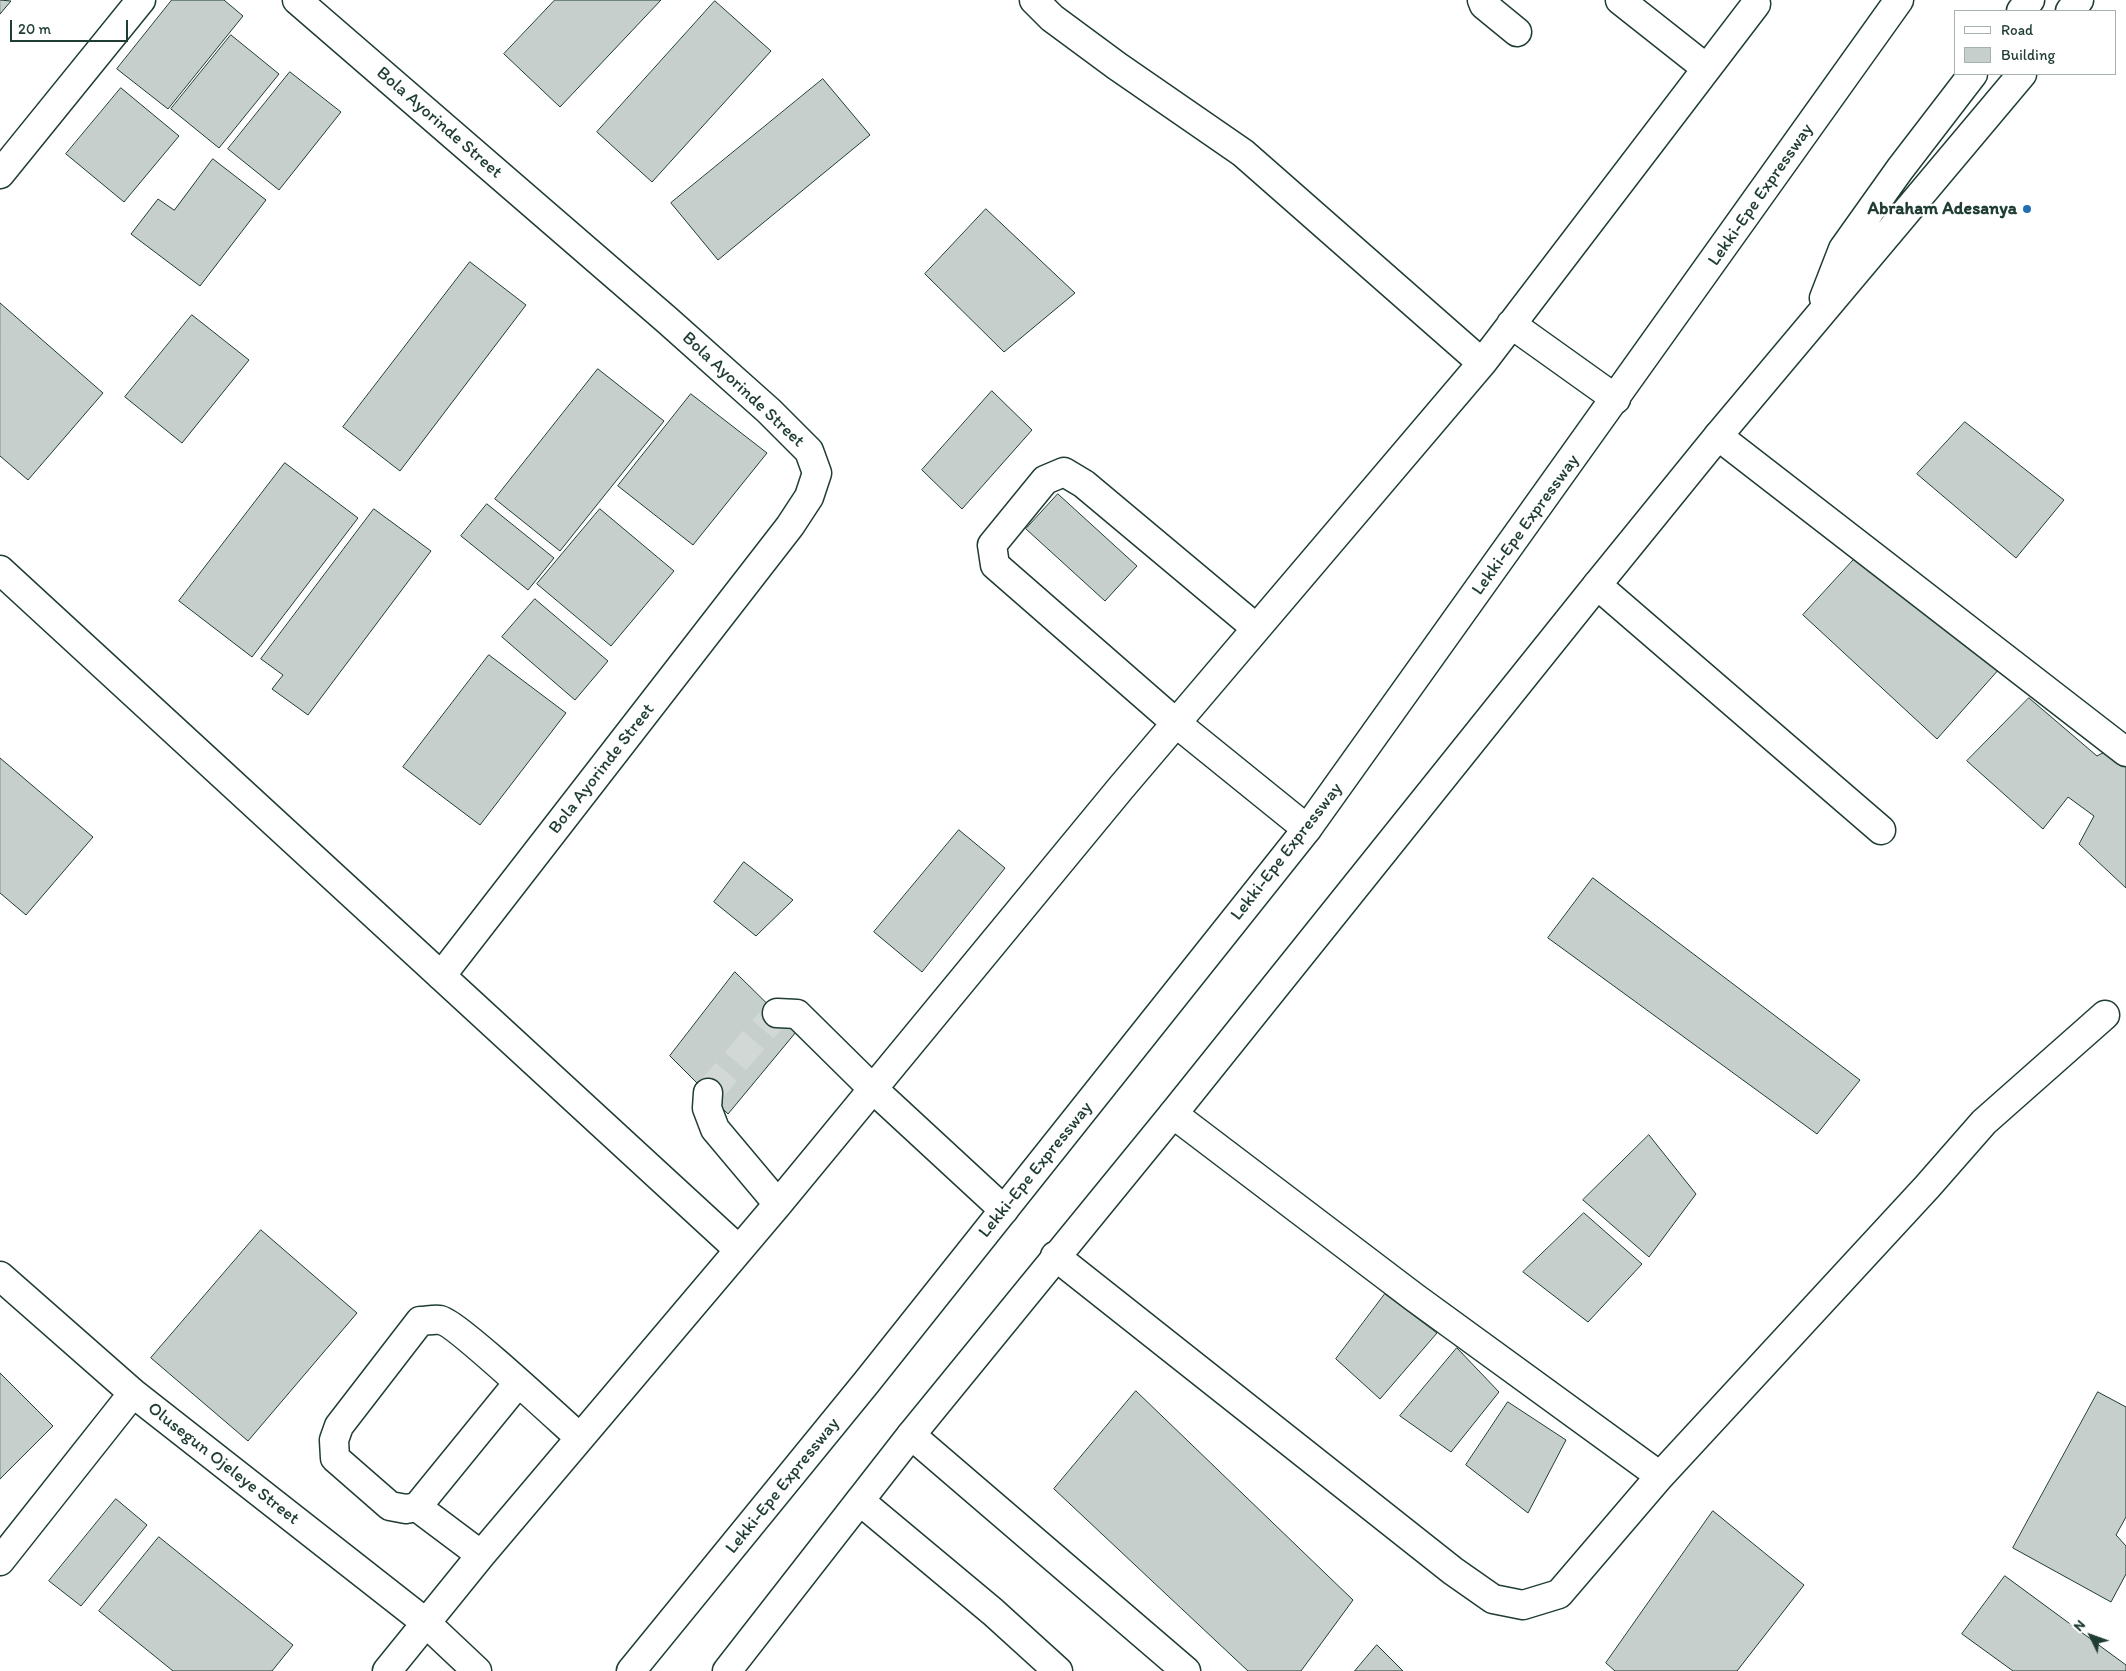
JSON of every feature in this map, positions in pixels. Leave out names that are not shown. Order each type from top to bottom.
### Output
[{"type":"main road","points":[[0,174],[141,0]]},
{"type":"main road","name":"Bola Ayorinde Street","points":[[297,0],[770,411],[809,451],[817,473],[809,497],[790,526],[441,976]]},
{"type":"main road","points":[[1034,0],[1052,18],[1117,66],[1243,153],[1482,363]]},
{"type":"main road","points":[[1482,0],[1484,5],[1516,32]]},
{"type":"main road","points":[[1620,0],[1706,68]]},
{"type":"main road","name":"Lekki-Epe Expressway","points":[[631,1671],[866,1383],[1307,829],[1616,399],[1899,0]]},
{"type":"main road","points":[[2022,10],[2030,0]]},
{"type":"main road","points":[[2071,10],[2079,0]]},
{"type":"main road","points":[[387,1671],[425,1622],[738,1249],[778,1204],[872,1088],[1176,723],[1482,363],[1560,263],[1754,1]]},
{"type":"main road","points":[[1816,321],[1843,249],[1900,169],[1972,75]]},
{"type":"main road","points":[[727,1671],[911,1435],[1055,1256],[1173,1114],[1718,436],[2021,75]]},
{"type":"main road","points":[[1511,324],[1616,399]]},
{"type":"main road","points":[[1718,436],[2126,752]]},
{"type":"main road","points":[[1256,628],[1084,484],[1064,472],[1045,480],[992,545],[995,565],[1176,723],[1307,829]]},
{"type":"main road","points":[[0,570],[738,1249]]},
{"type":"main road","points":[[1598,585],[1881,830]]},
{"type":"main road","points":[[778,1013],[797,1014],[872,1088],[1004,1210]]},
{"type":"main road","points":[[1055,1256],[1453,1571],[1492,1600],[1523,1605],[1559,1594],[1660,1476],[1928,1187],[1984,1122],[2104,1015]]},
{"type":"main road","points":[[708,1094],[707,1108],[715,1129],[778,1204]]},
{"type":"main road","points":[[1173,1114],[1414,1297],[1660,1476]]},
{"type":"main road","points":[[0,1276],[133,1393]]},
{"type":"main road","points":[[518,1383],[417,1507],[406,1509],[390,1506],[336,1458],[334,1440],[339,1426],[420,1321],[441,1319],[456,1329],[518,1383],[580,1438]]},
{"type":"main road","name":"Olusegun Ojeleye Street","points":[[0,1561],[133,1393],[425,1622],[477,1671]]},
{"type":"main road","points":[[911,1435],[1186,1671]]},
{"type":"main road","points":[[860,1502],[994,1612],[1058,1671]]},
{"type":"main road","points":[[417,1507],[481,1555]]},
{"type":"building","points":[[0,0],[11,1],[0,14]]},
{"type":"building","points":[[172,0],[224,0],[243,16],[168,109],[117,69]]},
{"type":"building","points":[[555,0],[661,0],[560,107],[504,54]]},
{"type":"building","points":[[715,1],[771,51],[652,182],[597,132]]},
{"type":"building","points":[[231,35],[279,74],[219,148],[171,109]]},
{"type":"building","points":[[290,72],[341,112],[279,190],[228,149]]},
{"type":"building","points":[[823,79],[870,135],[718,260],[671,203]]},
{"type":"building","points":[[121,88],[179,136],[124,202],[66,154]]},
{"type":"building","points":[[213,159],[266,200],[200,286],[131,234],[158,199],[174,210]]},
{"type":"building","points":[[986,209],[1075,293],[1004,352],[925,274]]},
{"type":"building","points":[[470,262],[526,305],[400,471],[343,427]]},
{"type":"building","points":[[0,303],[103,393],[28,480],[0,456]]},
{"type":"building","points":[[192,315],[249,360],[182,443],[125,397]]},
{"type":"building","points":[[598,369],[664,421],[560,551],[495,499]]},
{"type":"building","points":[[992,391],[1032,430],[962,509],[922,470]]},
{"type":"building","points":[[691,394],[767,453],[693,545],[618,486]]},
{"type":"building","points":[[1965,422],[2064,500],[2016,558],[1917,474]]},
{"type":"building","points":[[285,463],[358,518],[252,657],[179,601]]},
{"type":"building","points":[[1058,494],[1137,566],[1105,601],[1026,529]]},
{"type":"building","points":[[487,504],[554,558],[528,590],[461,536]]},
{"type":"building","points":[[374,509],[431,551],[308,715],[272,689],[283,675],[261,659]]},
{"type":"building","points":[[600,509],[674,571],[611,646],[537,584]]},
{"type":"building","points":[[1859,554],[2000,668],[1937,739],[1803,615]]},
{"type":"building","points":[[535,599],[608,661],[575,700],[502,637]]},
{"type":"building","points":[[489,655],[566,713],[480,825],[403,767]]},
{"type":"building","points":[[2029,698],[2097,756],[2110,749],[2126,760],[2126,888],[2079,844],[2094,816],[2068,797],[2043,829],[1967,761]]},
{"type":"building","points":[[0,758],[93,837],[26,915],[0,893]]},
{"type":"building","points":[[959,830],[1005,868],[922,972],[874,932]]},
{"type":"building","points":[[744,862],[793,900],[756,936],[714,902]]},
{"type":"building","points":[[1593,878],[1860,1080],[1817,1134],[1548,938]]},
{"type":"building","points":[[735,972],[796,1032],[728,1114],[670,1056]]},
{"type":"building","points":[[1649,1135],[1696,1194],[1649,1257],[1583,1200]]},
{"type":"building","points":[[1584,1213],[1642,1264],[1588,1322],[1523,1272]]},
{"type":"building","points":[[261,1230],[357,1313],[248,1441],[151,1358]]},
{"type":"building","points":[[1385,1294],[1437,1333],[1380,1399],[1336,1359]]},
{"type":"building","points":[[1457,1348],[1499,1392],[1451,1452],[1400,1416]]},
{"type":"building","points":[[0,1373],[53,1426],[0,1479]]},
{"type":"building","points":[[1136,1391],[1353,1600],[1301,1671],[1248,1671],[1054,1489]]},
{"type":"building","points":[[2098,1392],[2126,1407],[2126,1517],[2116,1535],[2126,1546],[2126,1574],[2111,1602],[2013,1548]]},
{"type":"building","points":[[1508,1402],[1566,1440],[1528,1513],[1466,1465]]},
{"type":"building","points":[[116,1499],[147,1525],[81,1606],[49,1581]]},
{"type":"building","points":[[1713,1511],[1804,1585],[1737,1671],[1615,1671],[1606,1663]]},
{"type":"building","points":[[159,1537],[293,1645],[272,1671],[173,1671],[99,1611]]},
{"type":"building","points":[[2005,1576],[2126,1665],[2126,1671],[2013,1671],[1962,1634]]},
{"type":"building","points":[[1377,1645],[1403,1671],[1355,1671]]},
{"type":"tunnel","points":[[708,1093],[777,1013]]},
{"type":"place","name":"Abraham Adesanya","points":[[2027,209]]}]
